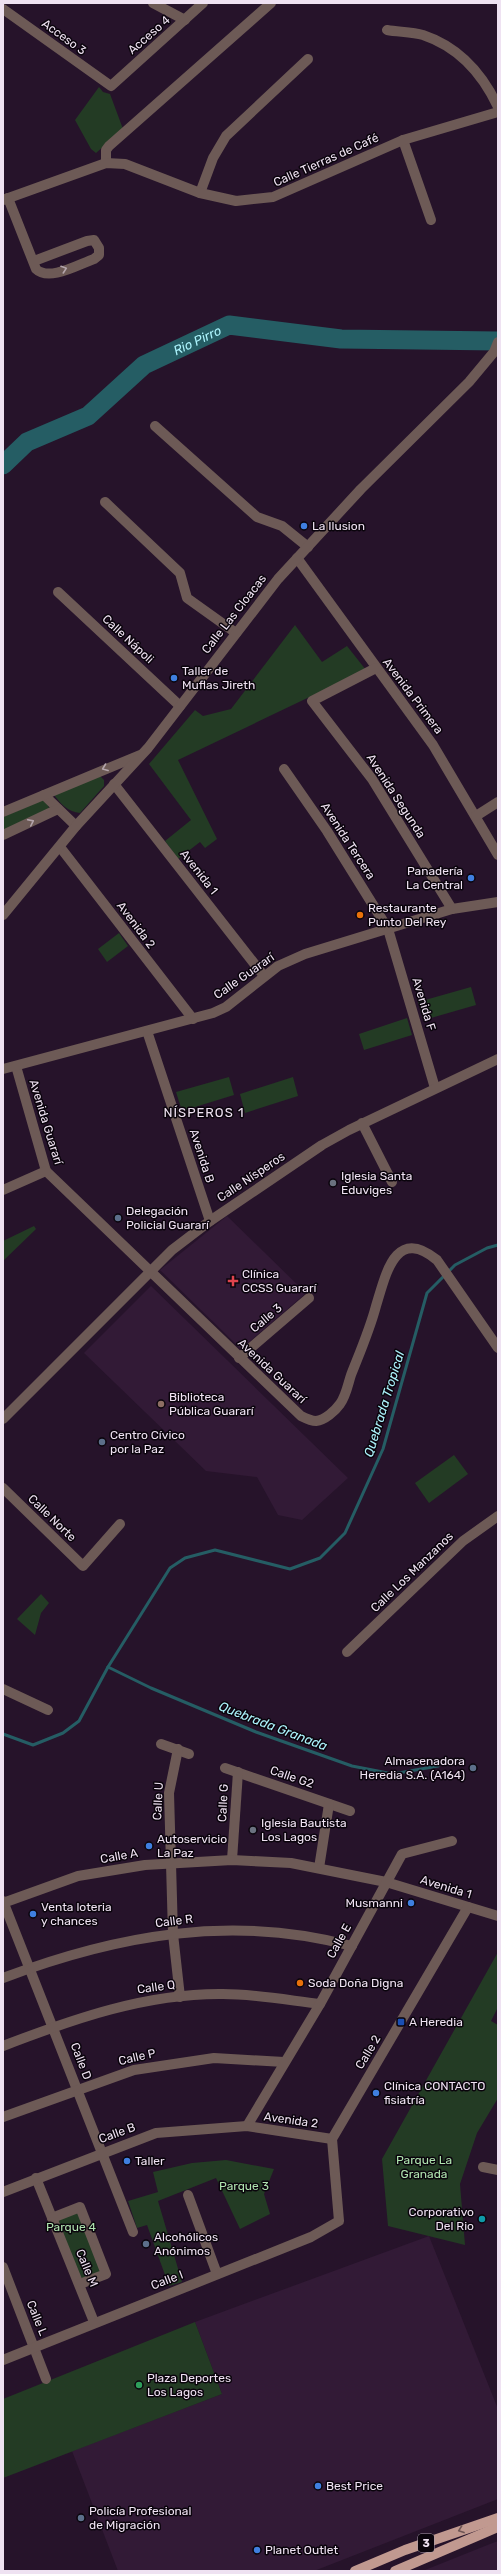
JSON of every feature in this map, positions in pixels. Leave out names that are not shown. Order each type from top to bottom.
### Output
[{"type":"main road","name":"3","points":[[355,2571],[405,2550],[498,2518]]},
{"type":"main road","points":[[395,2571],[498,2527]]},
{"type":"main road","points":[[371,2571],[405,2550]]},
{"type":"street","points":[[152,3],[185,20]]},
{"type":"street","name":"Acceso 4","points":[[111,86],[204,3]]},
{"type":"street","points":[[106,163],[105,154],[109,146],[271,3]]},
{"type":"street","name":"Acceso 3","points":[[3,9],[111,86]]},
{"type":"street","points":[[387,30],[423,35],[450,49],[468,62],[488,85],[498,108]]},
{"type":"street","points":[[200,193],[213,158],[226,136],[308,59]]},
{"type":"street","name":"Calle Tierras de Café","points":[[6,199],[106,163],[125,164],[200,193],[236,201],[273,197],[403,140],[498,112]]},
{"type":"street","points":[[403,140],[431,220]]},
{"type":"street","points":[[6,199],[34,261],[36,269],[40,273],[50,274],[94,259],[99,256],[99,248],[94,240],[87,241],[34,261]]},
{"type":"street","name":"Calle Las Cloacas","points":[[3,915],[76,826],[142,755],[236,633],[298,558],[370,480],[469,382],[494,352],[498,342]]},
{"type":"street","points":[[155,426],[257,518],[282,526],[308,547]]},
{"type":"street","points":[[104,502],[180,573],[187,598],[236,633]]},
{"type":"street","name":"Avenida Primera","points":[[298,558],[433,745],[498,854]]},
{"type":"street","name":"Calle Nápoli","points":[[58,592],[180,706]]},
{"type":"street","name":"Avenida Segunda","points":[[376,668],[312,701],[372,779],[452,909]]},
{"type":"street","points":[[3,812],[142,755]]},
{"type":"street","name":"Avenida Tercera","points":[[284,769],[327,831],[388,929]]},
{"type":"street","name":"Avenida 1","points":[[114,784],[264,976]]},
{"type":"street","points":[[44,795],[76,826]]},
{"type":"street","points":[[476,816],[498,802]]},
{"type":"street","points":[[3,835],[58,809]]},
{"type":"street","name":"Avenida 2","points":[[60,846],[193,1019]]},
{"type":"street","name":"Calle Guararí","points":[[3,1068],[16,1066],[193,1019],[226,1007],[278,966],[305,954],[452,909],[498,902]]},
{"type":"street","name":"Avenida F","points":[[388,929],[435,1088]]},
{"type":"street","name":"Avenida B","points":[[148,1031],[210,1221]]},
{"type":"street","name":"Calle Nísperos","points":[[3,1419],[172,1250],[210,1221],[322,1145],[362,1123],[498,1058]]},
{"type":"street","name":"Avenida Guararí","points":[[16,1066],[46,1171],[301,1416],[315,1421],[326,1418],[341,1403],[390,1264],[401,1251],[414,1248],[427,1252],[437,1260],[498,1348]]},
{"type":"street","points":[[362,1123],[392,1182]]},
{"type":"street","points":[[3,1190],[46,1171]]},
{"type":"street","name":"Calle 3","points":[[239,1358],[309,1298]]},
{"type":"street","name":"Calle Norte","points":[[3,1488],[83,1566],[120,1524]]},
{"type":"street","name":"Calle Los Manzanos","points":[[347,1652],[463,1541],[498,1516]]},
{"type":"street","points":[[3,1689],[48,1710]]},
{"type":"street","points":[[161,1744],[190,1754]]},
{"type":"street","name":"Calle U","points":[[178,1749],[170,1793],[174,1934],[180,1997]]},
{"type":"street","name":"Calle G2","points":[[225,1768],[350,1811]]},
{"type":"street","name":"Calle G","points":[[232,1860],[238,1772]]},
{"type":"street","points":[[319,1868],[329,1804]]},
{"type":"street","name":"Calle E","points":[[247,2126],[320,2004],[402,1854],[452,1841]]},
{"type":"street","name":"Calle A","points":[[3,1902],[78,1876],[171,1862],[232,1860],[291,1863],[386,1882]]},
{"type":"street","name":"Avenida 1","points":[[386,1882],[498,1916]]},
{"type":"street","name":"Calle D","points":[[3,1902],[103,2152],[133,2232]]},
{"type":"street","name":"Calle 2","points":[[332,2139],[468,1907]]},
{"type":"street","name":"Calle R","points":[[3,1978],[91,1949],[174,1934],[222,1929],[271,1931],[319,1937],[352,1946]]},
{"type":"street","name":"Calle Q","points":[[3,2046],[53,2026],[129,2004],[180,1997],[222,1994],[264,1996],[320,2004]]},
{"type":"street","name":"Calle P","points":[[3,2117],[77,2088],[134,2070],[178,2062],[214,2058],[284,2062]]},
{"type":"street","name":"Avenida 2","points":[[247,2126],[332,2139]]},
{"type":"street","name":"Calle B","points":[[3,2192],[103,2152],[156,2133],[247,2126]]},
{"type":"street","name":"Calle I","points":[[3,2360],[35,2348],[94,2322],[311,2237],[339,2221],[332,2139]]},
{"type":"street","points":[[483,2167],[498,2170]]},
{"type":"street","name":"Calle M","points":[[36,2178],[80,2284],[94,2322]]},
{"type":"street","points":[[188,2195],[216,2274]]},
{"type":"street","points":[[52,2218],[80,2207],[106,2274],[80,2284]]},
{"type":"street","name":"Calle L","points":[[3,2267],[46,2379]]},
{"type":"shaded area","name":"Clínica CCSS Guararí","points":[[227,1216],[306,1293],[241,1349],[160,1270]]},
{"type":"shaded area","points":[[151,1286],[348,1478],[302,1520],[278,1515],[257,1477],[206,1471],[84,1353]]},
{"type":"shaded area","points":[[429,2236],[498,2409],[498,2499],[314,2571],[118,2571],[72,2451],[222,2394],[195,2322]]},
{"type":"shaded area","points":[[498,2541],[498,2571],[425,2570],[490,2544]]},
{"type":"green space","points":[[99,87],[103,92],[110,94],[123,129],[96,153],[91,149],[75,120]]},
{"type":"green space","points":[[295,625],[322,662],[347,646],[366,670],[178,760],[217,839],[205,848],[200,842],[178,859],[165,841],[191,820],[149,764],[195,710],[203,716],[231,709]]},
{"type":"green space","points":[[100,776],[104,780],[104,786],[80,813],[68,809],[54,795]]},
{"type":"green space","points":[[45,799],[50,810],[3,832],[3,817]]},
{"type":"green space","points":[[119,933],[128,946],[107,962],[98,949]]},
{"type":"green space","points":[[471,987],[476,1005],[424,1020],[418,1002]]},
{"type":"green space","points":[[407,1018],[412,1035],[364,1050],[359,1034]]},
{"type":"green space","points":[[229,1077],[234,1095],[182,1111],[176,1092]]},
{"type":"green space","points":[[293,1077],[298,1096],[245,1113],[240,1094]]},
{"type":"green space","points":[[34,1226],[36,1229],[3,1261],[3,1241]]},
{"type":"green space","points":[[454,1455],[468,1474],[429,1503],[415,1483]]},
{"type":"green space","points":[[41,1594],[49,1603],[41,1613],[35,1635],[17,1619]]},
{"type":"green space","name":"Parque La Granada","points":[[498,1952],[498,2007],[491,2021],[498,2025],[498,2098],[477,2133],[460,2184],[465,2245],[388,2226],[382,2159]]},
{"type":"green space","name":"Parque 3","points":[[226,2160],[274,2169],[264,2194],[270,2214],[240,2229],[216,2178],[158,2201],[182,2282],[169,2286],[147,2225],[137,2228],[128,2201],[158,2192],[153,2172],[192,2163]]},
{"type":"green space","name":"Parque 4","points":[[78,2209],[101,2272],[79,2281],[52,2218]]},
{"type":"green space","points":[[195,2322],[222,2394],[3,2478],[3,2399]]},
{"type":"waterway","name":"Rio Pirro","points":[[3,465],[27,442],[88,416],[144,365],[229,325],[341,339],[498,341]]},
{"type":"waterway","name":"Quebrada Tropical","points":[[3,1734],[33,1745],[63,1733],[79,1721],[108,1667],[170,1568],[185,1558],[215,1550],[290,1569],[320,1558],[345,1533],[383,1449],[427,1293],[455,1265],[487,1248],[498,1245]]},
{"type":"waterway","name":"Quebrada Granada","points":[[108,1667],[151,1688],[256,1732],[352,1766],[393,1774],[438,1766]]},
{"type":"place","name":"La Ilusion","points":[[304,526]]},
{"type":"place","name":"Taller de Muflas Jireth","points":[[174,678]]},
{"type":"place","name":"Panadería La Central","points":[[471,878]]},
{"type":"place","name":"Restaurante Punto Del Rey","points":[[360,915]]},
{"type":"place","name":"Iglesia Santa Eduviges","points":[[333,1183]]},
{"type":"place","name":"Delegación Policial Guararí","points":[[118,1218]]},
{"type":"place","name":"Clínica CCSS Guararí","points":[[233,1281]]},
{"type":"place","name":"Biblioteca Pública Guararí","points":[[161,1404]]},
{"type":"place","name":"Centro Cívico por la Paz","points":[[102,1442]]},
{"type":"place","name":"Almacenadora Heredia S.A. (A164)","points":[[473,1768]]},
{"type":"place","name":"Iglesia Bautista Los Lagos","points":[[253,1830]]},
{"type":"place","name":"Autoservicio La Paz","points":[[149,1846]]},
{"type":"place","name":"Musmanni","points":[[411,1903]]},
{"type":"place","name":"Venta loteria y chances","points":[[33,1914]]},
{"type":"place","name":"Soda Doña Digna","points":[[300,1983]]},
{"type":"place","name":"A Heredia","points":[[401,2022]]},
{"type":"place","name":"Clínica CONTACTO fisiatría","points":[[376,2093]]},
{"type":"place","name":"Taller","points":[[127,2161]]},
{"type":"place","name":"Corporativo Del Rio","points":[[482,2219]]},
{"type":"place","name":"Alcohólicos Anónimos","points":[[146,2244]]},
{"type":"place","name":"Plaza Deportes Los Lagos","points":[[139,2385]]},
{"type":"place","name":"Best Price","points":[[318,2486]]},
{"type":"place","name":"Policía Profesional de Migración","points":[[81,2518]]},
{"type":"place","name":"Planet Outlet","points":[[257,2550]]},
{"type":"district","name":"NÍSPEROS 1","points":[[204,1112]]}]
